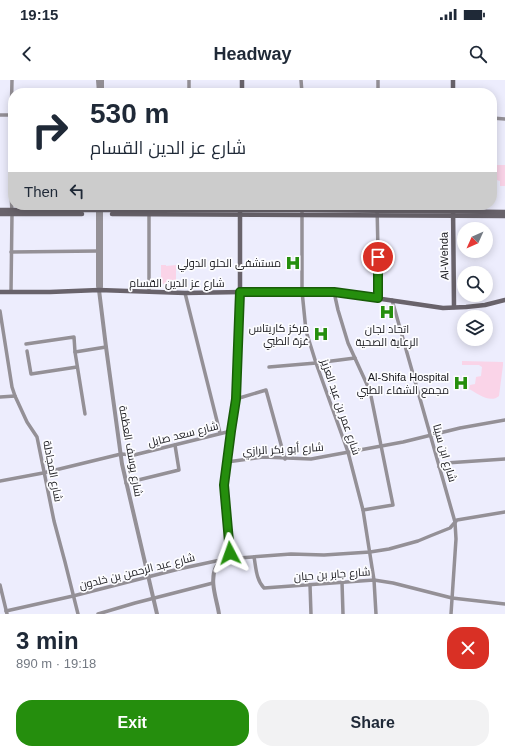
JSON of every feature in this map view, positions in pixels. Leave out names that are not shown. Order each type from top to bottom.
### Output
[{"type":"main road","points":[[0,210],[11,212],[100,210],[302,210],[377,213],[505,212]]},
{"type":"main road","points":[[0,214],[32,210]]},
{"type":"main road","points":[[230,553],[224,485],[236,399],[240,292],[240,210]]},
{"type":"main road","points":[[453,213],[505,216]]},
{"type":"main road","name":"Al-Wehda","points":[[453,213],[454,307]]},
{"type":"main road","name":"شارع عز الدين القسام","points":[[0,293],[100,291]]},
{"type":"main road","name":"شارع عز الدين القسام","points":[[0,293],[100,291],[185,293],[302,291],[334,292],[434,307],[466,307],[485,305],[505,300]]},
{"type":"street","name":"شارع يوسف العظمة","points":[[100,210],[98,286],[100,291],[118,439],[126,483],[147,577],[157,614]]},
{"type":"street","name":"شارع يوسف العظمة","points":[[100,210],[100,291]]},
{"type":"street","points":[[149,210],[149,292]]},
{"type":"street","name":"شارع عمر بن عبد العزيز","points":[[302,210],[302,291],[306,331],[348,452],[363,510],[374,580],[376,614]]},
{"type":"street","points":[[11,212],[11,292]]},
{"type":"street","points":[[377,213],[378,298]]},
{"type":"street","points":[[11,252],[98,251]]},
{"type":"street","points":[[334,292],[348,343],[370,391],[393,505],[363,510]]},
{"type":"street","points":[[185,293],[220,433]]},
{"type":"street","name":"شارع ابن سينا","points":[[392,300],[455,522],[456,539],[451,614]]},
{"type":"street","name":"شارع المجادلة","points":[[0,311],[15,396],[27,422],[37,437],[43,473],[54,521],[78,614]]},
{"type":"street","points":[[26,344],[74,336],[77,367],[85,414]]},
{"type":"street","points":[[75,352],[106,348]]},
{"type":"street","points":[[27,351],[31,374],[77,367]]},
{"type":"street","points":[[269,367],[355,358]]},
{"type":"street","points":[[236,399],[266,390],[285,459]]},
{"type":"street","points":[[0,398],[15,396]]},
{"type":"street","name":"شارع أبو بكر الرازي","points":[[227,462],[263,457],[311,459],[505,420]]},
{"type":"street","name":"شارع سعد صايل","points":[[0,481],[43,473],[121,454],[134,456],[231,431]]},
{"type":"street","points":[[126,483],[179,470],[175,445]]},
{"type":"street","points":[[439,467],[446,463],[505,459]]},
{"type":"street","name":"شارع عبد الرحمن بن خلدون","points":[[7,612],[225,559],[254,556],[370,552],[418,541],[450,528],[460,519],[505,512]]},
{"type":"street","points":[[219,614],[214,583],[216,566],[230,553]]},
{"type":"street","name":"شارع جابر بن حيان","points":[[254,556],[260,584],[264,588],[374,580],[452,598],[505,604]]},
{"type":"street","points":[[342,582],[343,614]]},
{"type":"street","points":[[98,614],[153,598],[214,583]]},
{"type":"street","points":[[0,585],[7,612]]},
{"type":"street","points":[[310,585],[312,614]]},
{"type":"shaded area","points":[[497,165],[505,165],[505,186],[500,186],[500,181],[497,180]]},
{"type":"shaded area","points":[[161,265],[176,265],[176,284],[160,284]]},
{"type":"shaded area","points":[[462,361],[503,362],[499,396],[492,399],[469,389],[470,385],[475,384],[476,377],[481,376],[482,367],[479,365],[462,365]]},
{"type":"place","name":"مستشفى الحلو الدولي","points":[[293,263]]},
{"type":"place","name":"اتحاد لجان الرعاية الصحية","points":[[387,312]]},
{"type":"place","name":"مركز كاريتاس غزة الطبي","points":[[321,334]]},
{"type":"place","name":"Al-Shifa Hospital مجمع الشفاء الطبي","points":[[461,383]]},
{"type":"route","points":[[230,553],[224,485],[236,399],[240,292],[334,292],[378,298],[378,257]]}]
